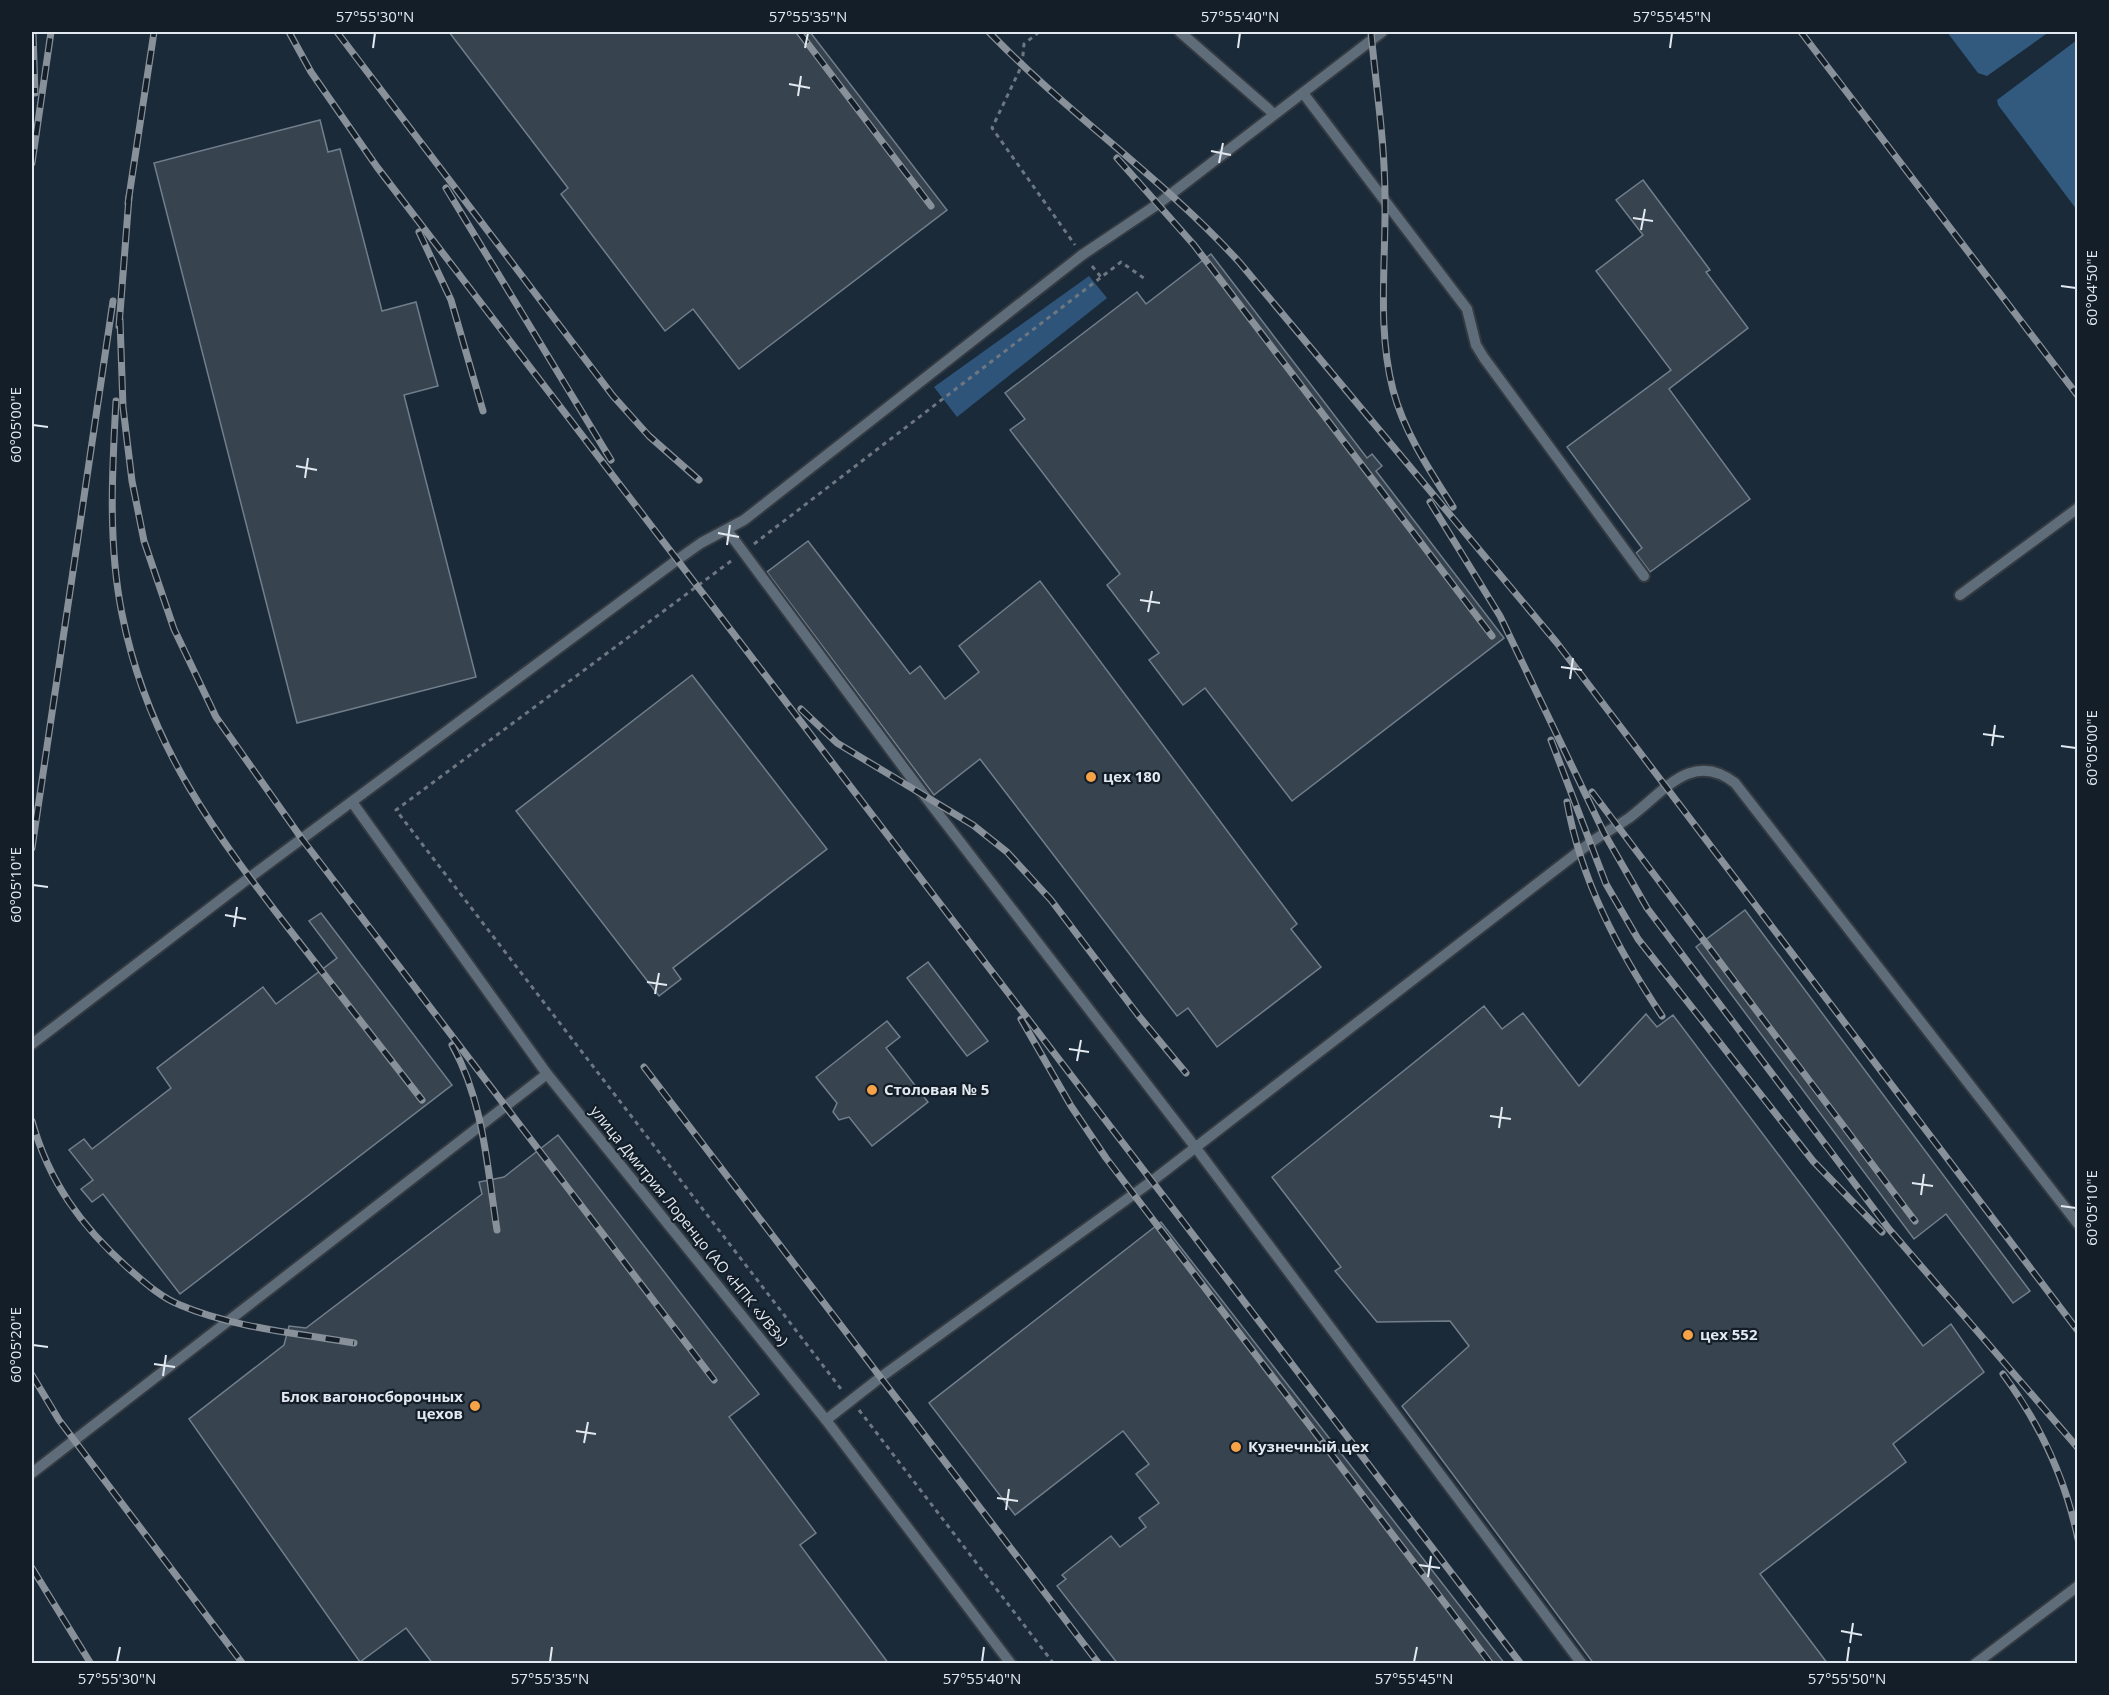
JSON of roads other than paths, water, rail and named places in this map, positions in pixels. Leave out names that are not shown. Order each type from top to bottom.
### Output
[{"type":"lane","points":[[1180,32],[1274,114]]},
{"type":"lane","points":[[32,1044],[352,802],[689,552],[727,530],[1082,255],[1158,204],[1382,32]]},
{"type":"lane","points":[[1303,93],[1467,309],[1476,345],[1484,358],[1644,576]]},
{"type":"lane","points":[[1960,595],[2078,508]]},
{"type":"lane","points":[[727,530],[927,799],[1194,1146],[1582,1664]]},
{"type":"lane","points":[[826,1420],[1152,1181],[1194,1146],[1688,772],[1712,770],[1735,783],[2078,1224]]},
{"type":"lane","name":"улица Дмитрия Лоренцо (АО «НПК «УВЗ»)","points":[[352,802],[547,1074],[826,1420],[1011,1664]]},
{"type":"lane","points":[[32,1473],[547,1074]]},
{"type":"lane","points":[[1975,1664],[2078,1586]]},
{"type":"railway","points":[[33,32],[35,93]]},
{"type":"railway","points":[[32,163],[51,32]]},
{"type":"railway","points":[[128,203],[154,32]]},
{"type":"railway","points":[[289,32],[311,72],[377,167],[1521,1664]]},
{"type":"railway","points":[[337,32],[613,396],[649,436],[699,480]]},
{"type":"railway","points":[[799,32],[931,206]]},
{"type":"railway","points":[[989,32],[1051,91],[1180,203],[1240,263],[1557,643],[2078,1331]]},
{"type":"railway","points":[[1371,32],[1385,178],[1383,295],[1388,367],[1404,421],[1418,451],[1453,507]]},
{"type":"railway","points":[[1801,32],[2078,396]]},
{"type":"railway","points":[[1117,158],[1194,245],[1492,636]]},
{"type":"railway","points":[[446,188],[611,460]]},
{"type":"railway","points":[[119,326],[129,197]]},
{"type":"railway","points":[[419,232],[451,300],[483,411]]},
{"type":"railway","points":[[32,848],[113,301]]},
{"type":"railway","points":[[120,320],[123,407],[132,481],[144,541],[174,629],[216,717],[302,839],[714,1380]]},
{"type":"railway","points":[[116,401],[112,481],[115,561],[122,614],[134,662],[149,706],[167,747],[213,825],[267,900],[422,1100]]},
{"type":"railway","points":[[1430,502],[1500,616],[1604,833],[1647,908],[1889,1229],[2078,1448]]},
{"type":"railway","points":[[801,709],[837,743],[973,825],[1007,852],[1051,900],[1138,1015],[1186,1073]]},
{"type":"railway","points":[[1551,740],[1606,884],[1638,939],[1813,1161],[1882,1232]]},
{"type":"railway","points":[[1592,792],[1915,1221]]},
{"type":"railway","points":[[1567,802],[1573,831],[1603,914],[1662,1016]]},
{"type":"railway","points":[[1021,1019],[1071,1106],[1106,1158],[1491,1664]]},
{"type":"railway","points":[[452,1045],[463,1067],[478,1112],[497,1230]]},
{"type":"railway","points":[[644,1067],[1099,1664]]},
{"type":"railway","points":[[32,1121],[57,1183],[81,1219],[111,1252],[159,1293],[180,1305],[222,1319],[266,1329],[354,1343]]},
{"type":"railway","points":[[2003,1374],[2028,1412],[2050,1452],[2066,1494],[2078,1539]]},
{"type":"railway","points":[[32,1375],[59,1420],[243,1664]]},
{"type":"railway","points":[[32,1568],[91,1664]]},
{"type":"place","name":"цех 180","points":[[1091,777]]},
{"type":"place","name":"Столовая № 5","points":[[872,1090]]},
{"type":"place","name":"цех 552","points":[[1688,1335]]},
{"type":"place","name":"Блок вагоносборочных цехов","points":[[475,1406]]},
{"type":"place","name":"Кузнечный цех","points":[[1236,1447]]}]
